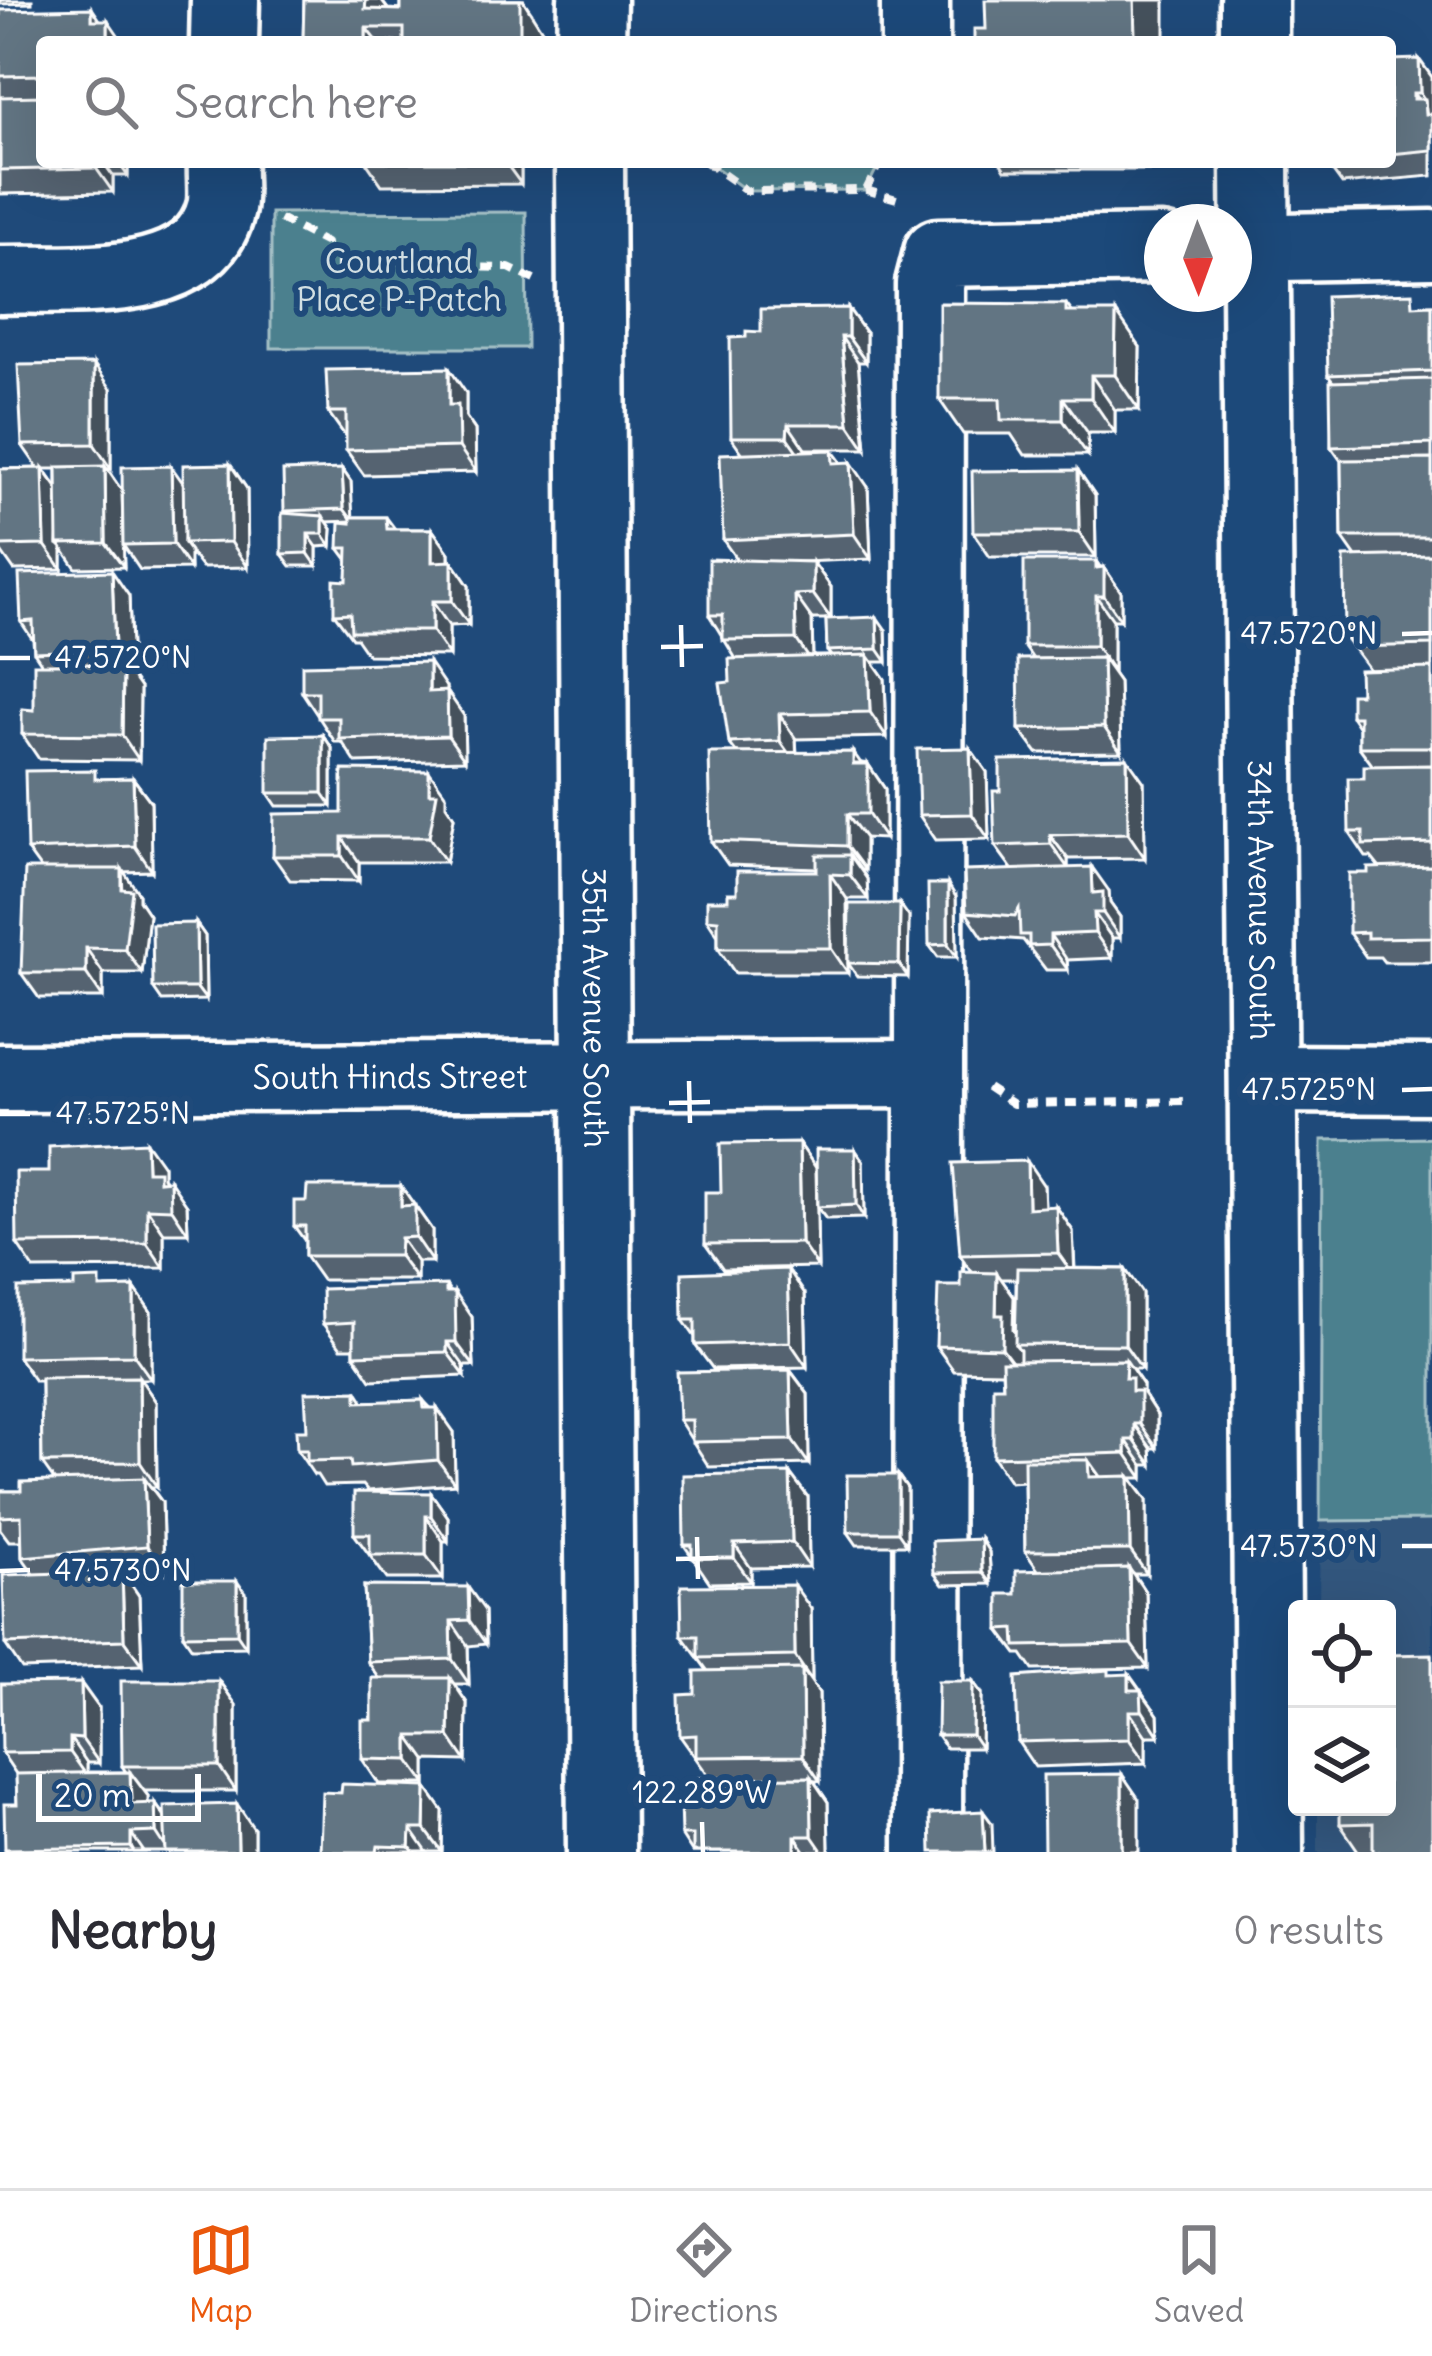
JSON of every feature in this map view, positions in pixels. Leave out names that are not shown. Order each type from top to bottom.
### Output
[{"type":"street","points":[[224,36],[225,0]]},
{"type":"street","points":[[592,0],[592,36]]},
{"type":"street","points":[[915,0],[915,36]]},
{"type":"street","points":[[1254,0],[1254,36]]},
{"type":"street","points":[[0,280],[145,272],[178,262],[202,247],[220,209],[222,168]]},
{"type":"street","name":"35th Avenue South","points":[[590,168],[592,1078],[601,1852]]},
{"type":"street","name":"34th Avenue South","points":[[1250,204],[1254,168]]},
{"type":"street","points":[[1252,248],[1432,244]]},
{"type":"street","points":[[928,1852],[953,1079],[930,284],[938,253],[1144,249]]},
{"type":"street","name":"34th Avenue South","points":[[1247,312],[1267,1079],[1269,1852]]},
{"type":"street","name":"South Hinds Street","points":[[0,1078],[953,1079]]},
{"type":"street","points":[[1267,1079],[1432,1080]]},
{"type":"path","points":[[715,168],[747,190],[866,190],[900,200]]},
{"type":"path","points":[[866,190],[877,168]]},
{"type":"path","points":[[274,200],[274,215],[326,244],[326,266],[509,268],[527,280],[545,280]]},
{"type":"path","points":[[953,1079],[1013,1104],[1190,1101]]},
{"type":"shaded area","points":[[1432,1520],[1432,1852],[1318,1852],[1318,1816],[1396,1816],[1396,1600],[1319,1600],[1320,1521]]},
{"type":"green space","points":[[715,168],[877,168],[866,190],[747,191]]},
{"type":"green space","name":"Courtland Place P-Patch","points":[[526,212],[527,348],[271,348],[271,213]]},
{"type":"green space","points":[[1432,1138],[1432,1520],[1320,1521],[1322,1140]]},
{"type":"building","points":[[304,0],[366,0],[365,9],[401,10],[401,0],[520,0],[520,36],[404,36],[404,28],[366,28],[366,36],[303,36]]},
{"type":"building","points":[[985,0],[1134,0],[1135,36],[974,36],[974,29],[986,29]]},
{"type":"building","points":[[92,8],[92,20],[108,20],[108,36],[36,36],[36,75],[0,76],[0,10]]},
{"type":"building","points":[[1419,59],[1420,93],[1413,93],[1413,99],[1425,99],[1426,114],[1432,114],[1432,150],[1396,153],[1396,60]]},
{"type":"building","points":[[36,96],[36,168],[96,168],[0,170],[0,97]]},
{"type":"building","points":[[1412,293],[1413,306],[1432,305],[1432,371],[1328,375],[1326,296]]},
{"type":"building","points":[[939,303],[1066,304],[1066,312],[1116,312],[1115,375],[1091,375],[1091,398],[1063,398],[1063,420],[1001,420],[1000,399],[939,399]]},
{"type":"building","points":[[848,308],[848,337],[841,337],[849,424],[788,424],[787,437],[731,437],[730,338],[746,337],[746,331],[761,332],[761,309]]},
{"type":"building","points":[[94,364],[94,444],[22,445],[18,365]]},
{"type":"building","points":[[449,368],[449,405],[458,405],[459,447],[346,450],[346,412],[328,412],[326,370]]},
{"type":"building","points":[[1432,379],[1432,444],[1331,447],[1330,382]]},
{"type":"building","points":[[832,450],[833,463],[851,462],[854,534],[723,540],[720,454]]},
{"type":"building","points":[[1432,459],[1432,537],[1342,537],[1341,460]]},
{"type":"building","points":[[230,464],[231,542],[184,543],[183,465]]},
{"type":"building","points":[[105,466],[106,543],[58,544],[57,467]]},
{"type":"building","points":[[171,466],[173,544],[123,545],[122,467]]},
{"type":"building","points":[[43,468],[45,545],[0,546],[0,469]]},
{"type":"building","points":[[342,469],[344,509],[284,511],[283,471]]},
{"type":"building","points":[[1078,470],[1079,532],[973,532],[972,471]]},
{"type":"building","points":[[282,513],[323,516],[323,534],[308,534],[308,553],[282,554]]},
{"type":"building","points":[[351,517],[386,517],[387,529],[432,529],[432,562],[452,561],[452,601],[432,601],[432,631],[351,631],[350,613],[334,614],[334,580],[347,581],[348,548],[339,548],[340,522],[351,523]]},
{"type":"building","points":[[1432,555],[1432,645],[1353,647],[1353,637],[1345,637],[1344,557]]},
{"type":"building","points":[[709,559],[813,562],[813,594],[795,595],[796,639],[723,640],[723,615],[709,615]]},
{"type":"building","points":[[1024,561],[1096,561],[1096,568],[1104,567],[1104,596],[1096,596],[1096,646],[1024,646]]},
{"type":"building","points":[[112,571],[115,649],[34,652],[33,621],[21,622],[19,574]]},
{"type":"building","points":[[877,617],[878,649],[827,651],[826,619]]},
{"type":"building","points":[[868,655],[870,712],[779,714],[780,741],[729,743],[720,683],[730,682],[729,659]]},
{"type":"building","points":[[1102,658],[1104,727],[1019,729],[1018,659]]},
{"type":"building","points":[[429,662],[429,692],[447,691],[448,736],[339,739],[339,718],[318,718],[318,692],[302,692],[302,665]]},
{"type":"building","points":[[34,664],[123,664],[122,735],[22,734],[22,709],[34,710]]},
{"type":"building","points":[[1432,668],[1432,747],[1359,747],[1359,716],[1351,716],[1351,694],[1360,694],[1359,670]]},
{"type":"building","points":[[323,735],[323,793],[268,793],[268,736]]},
{"type":"building","points":[[970,748],[972,814],[919,815],[917,749]]},
{"type":"building","points":[[853,752],[853,764],[868,764],[868,814],[847,814],[847,846],[711,841],[709,753]]},
{"type":"building","points":[[1127,758],[1128,833],[1050,835],[1051,844],[995,846],[993,791],[1000,791],[1000,760]]},
{"type":"building","points":[[1432,765],[1432,843],[1363,845],[1363,832],[1349,832],[1348,778],[1364,778],[1364,766]]},
{"type":"building","points":[[95,770],[95,779],[133,778],[135,846],[27,850],[25,771]]},
{"type":"building","points":[[342,770],[429,771],[429,793],[437,793],[429,837],[342,837],[342,856],[273,856],[274,814],[342,813]]},
{"type":"building","points":[[817,855],[850,855],[850,875],[830,874],[831,948],[718,948],[718,920],[707,919],[707,900],[728,900],[728,893],[737,893],[737,871],[817,871]]},
{"type":"building","points":[[1432,866],[1432,937],[1367,938],[1367,932],[1349,933],[1349,873]]},
{"type":"building","points":[[1092,867],[1093,893],[1103,892],[1103,913],[1094,913],[1095,933],[1050,935],[1050,945],[1029,946],[1029,935],[1020,935],[1019,909],[1015,916],[966,912],[964,871]]},
{"type":"building","points":[[25,869],[122,869],[122,889],[132,890],[125,949],[86,948],[86,973],[21,973]]},
{"type":"building","points":[[928,884],[948,884],[948,944],[929,945]]},
{"type":"building","points":[[849,904],[900,904],[899,964],[848,963]]},
{"type":"building","points":[[196,923],[197,988],[153,988],[152,924]]},
{"type":"building","points":[[146,1142],[147,1171],[159,1171],[159,1181],[170,1180],[171,1209],[147,1208],[147,1243],[17,1244],[16,1172],[49,1172],[49,1147]]},
{"type":"building","points":[[799,1143],[801,1243],[705,1244],[705,1192],[721,1192],[720,1144]]},
{"type":"building","points":[[816,1149],[855,1149],[856,1205],[817,1207]]},
{"type":"building","points":[[1027,1161],[1028,1208],[1056,1206],[1058,1253],[960,1255],[953,1163]]},
{"type":"building","points":[[307,1186],[401,1186],[401,1206],[415,1205],[415,1237],[400,1238],[399,1256],[305,1256],[305,1226],[294,1226],[294,1201],[306,1201]]},
{"type":"building","points":[[1017,1268],[1125,1269],[1125,1345],[1015,1344]]},
{"type":"building","points":[[788,1269],[790,1342],[695,1345],[695,1320],[683,1320],[682,1273]]},
{"type":"building","points":[[961,1272],[997,1273],[996,1315],[1003,1315],[1002,1348],[936,1346],[938,1286],[961,1286]]},
{"type":"building","points":[[100,1279],[100,1288],[134,1287],[134,1355],[18,1357],[18,1288],[74,1287],[74,1280]]},
{"type":"building","points":[[446,1285],[446,1292],[455,1292],[456,1342],[447,1342],[447,1352],[354,1355],[354,1322],[323,1324],[322,1289]]},
{"type":"building","points":[[1126,1360],[1125,1378],[1132,1378],[1132,1391],[1140,1391],[1140,1424],[1134,1424],[1134,1440],[1126,1440],[1126,1453],[993,1457],[993,1386],[1003,1386],[1002,1361]]},
{"type":"building","points":[[790,1370],[792,1440],[692,1442],[692,1420],[679,1420],[677,1372]]},
{"type":"building","points":[[139,1377],[140,1462],[42,1463],[41,1378]]},
{"type":"building","points":[[357,1391],[357,1402],[423,1400],[424,1408],[437,1408],[438,1460],[351,1467],[350,1460],[307,1461],[307,1450],[297,1450],[296,1430],[307,1430],[305,1392]]},
{"type":"building","points":[[1024,1460],[1088,1460],[1089,1477],[1129,1476],[1130,1550],[1025,1551]]},
{"type":"building","points":[[790,1473],[792,1542],[734,1544],[734,1558],[692,1558],[692,1545],[684,1545],[683,1475]]},
{"type":"building","points":[[847,1475],[898,1475],[898,1532],[848,1532]]},
{"type":"building","points":[[144,1478],[147,1546],[22,1557],[21,1516],[0,1517],[0,1491],[21,1491],[21,1482]]},
{"type":"building","points":[[354,1492],[431,1493],[426,1555],[370,1555],[370,1534],[354,1534]]},
{"type":"building","points":[[981,1539],[982,1572],[934,1573],[932,1541]]},
{"type":"building","points":[[1129,1568],[1131,1644],[1016,1646],[1015,1629],[999,1630],[999,1594],[1016,1594],[1016,1571]]},
{"type":"building","points":[[122,1571],[124,1640],[5,1644],[3,1575]]},
{"type":"building","points":[[183,1581],[237,1581],[237,1634],[183,1635]]},
{"type":"building","points":[[794,1585],[795,1656],[698,1658],[698,1636],[682,1636],[681,1586]]},
{"type":"building","points":[[364,1586],[468,1587],[469,1620],[451,1621],[452,1659],[368,1662]]},
{"type":"building","points":[[1432,1654],[1432,1852],[1373,1852],[1373,1823],[1340,1824],[1340,1816],[1396,1816],[1396,1655]]},
{"type":"building","points":[[802,1669],[803,1756],[696,1757],[696,1735],[680,1736],[679,1695],[695,1694],[695,1671]]},
{"type":"building","points":[[1109,1670],[1109,1675],[1129,1674],[1129,1690],[1141,1690],[1142,1711],[1129,1711],[1129,1739],[1018,1742],[1016,1677]]},
{"type":"building","points":[[372,1678],[450,1678],[449,1736],[409,1736],[409,1760],[362,1759],[362,1720],[372,1720]]},
{"type":"building","points":[[121,1681],[219,1681],[219,1766],[122,1766]]},
{"type":"building","points":[[938,1681],[973,1681],[972,1735],[937,1735]]},
{"type":"building","points":[[81,1683],[82,1739],[70,1738],[70,1752],[2,1753],[1,1684]]},
{"type":"building","points":[[130,1772],[131,1804],[155,1803],[156,1832],[131,1833],[131,1847],[5,1849],[4,1804],[17,1804],[16,1774]]},
{"type":"building","points":[[1122,1774],[1122,1852],[1044,1852],[1043,1775]]},
{"type":"building","points":[[811,1777],[812,1836],[795,1836],[795,1852],[693,1852],[693,1835],[681,1835],[680,1800],[694,1800],[694,1778]]},
{"type":"building","points":[[342,1784],[426,1787],[425,1829],[411,1829],[410,1847],[320,1852],[322,1792],[341,1793]]},
{"type":"building","points":[[237,1804],[238,1852],[166,1852],[164,1806]]},
{"type":"building","points":[[983,1811],[985,1852],[931,1852],[930,1814]]}]
